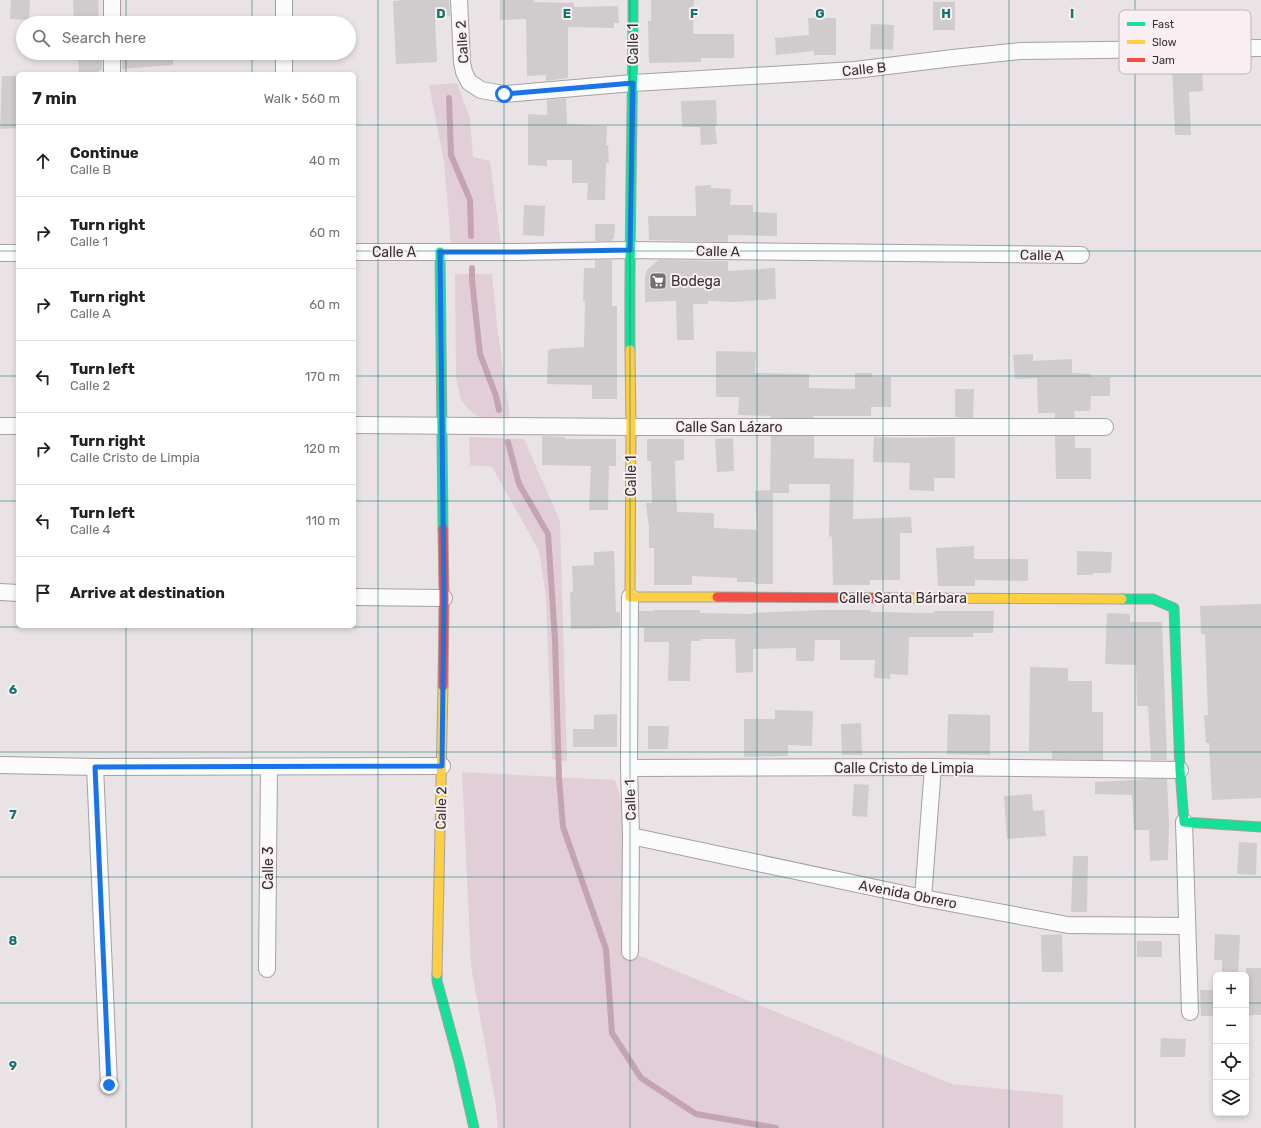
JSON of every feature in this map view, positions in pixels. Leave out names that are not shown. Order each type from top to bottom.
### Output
[{"type":"street","points":[[112,0],[112,16]]},
{"type":"street","points":[[284,0],[284,16]]},
{"type":"street","name":"Calle 2","points":[[459,0],[462,62],[464,72],[469,82]]},
{"type":"street","name":"Calle 1","points":[[630,952],[631,836],[628,768],[631,427],[629,271],[633,83],[633,0]]},
{"type":"street","name":"Calle B","points":[[1251,48],[1261,48]]},
{"type":"street","name":"Calle B","points":[[469,82],[481,90],[504,94],[633,83],[854,70],[1021,51],[1119,50]]},
{"type":"street","points":[[112,60],[112,72]]},
{"type":"street","points":[[284,60],[284,72]]},
{"type":"street","name":"Calle A","points":[[356,252],[630,250],[1081,255]]},
{"type":"street","name":"Calle 2","points":[[440,252],[444,598],[437,981],[459,1062],[474,1128]]},
{"type":"street","points":[[0,253],[16,253]]},
{"type":"street","name":"Calle San Lázaro","points":[[356,425],[631,427],[1105,427]]},
{"type":"street","points":[[0,426],[16,426]]},
{"type":"street","points":[[0,592],[16,592]]},
{"type":"street","name":"Calle Santa Bárbara","points":[[630,596],[1153,600],[1162,602],[1174,608],[1180,770]]},
{"type":"street","points":[[356,597],[444,598]]},
{"type":"street","points":[[0,765],[95,767],[442,766]]},
{"type":"street","points":[[95,767],[109,1085]]},
{"type":"street","name":"Calle 3","points":[[267,969],[269,767]]},
{"type":"street","points":[[923,898],[933,767]]},
{"type":"street","name":"Calle Cristo de Limpia","points":[[628,768],[933,767],[1180,770]]},
{"type":"street","points":[[1180,770],[1184,822],[1190,1012]]},
{"type":"street","points":[[1184,822],[1261,827]]},
{"type":"street","name":"Avenida Obrero","points":[[631,836],[923,898],[1068,924],[1187,926]]},
{"type":"shaded area","points":[[457,83],[470,119],[473,157],[490,161],[501,245],[451,244],[444,161],[429,85]]},
{"type":"shaded area","points":[[455,274],[492,274],[497,325],[510,419],[490,421],[479,417],[469,410],[461,400],[456,377]]},
{"type":"shaded area","points":[[469,437],[524,439],[560,521],[567,761],[552,759],[546,596],[539,551],[492,467],[470,465]]},
{"type":"shaded area","points":[[462,772],[615,780],[631,836],[630,952],[952,1084],[1063,1095],[1063,1128],[498,1128],[495,1100],[471,966]]},
{"type":"building","points":[[11,0],[30,0],[29,16],[16,16],[16,19],[10,19]]},
{"type":"building","points":[[73,0],[98,0],[99,16],[74,16]]},
{"type":"building","points":[[449,0],[450,16],[435,17],[437,62],[396,64],[393,1]]},
{"type":"building","points":[[500,0],[534,0],[534,2],[574,3],[574,7],[618,6],[619,23],[614,23],[614,28],[568,27],[568,78],[546,81],[546,75],[527,76],[526,19],[500,20]]},
{"type":"building","points":[[651,0],[694,0],[693,34],[734,34],[734,58],[701,58],[701,62],[649,63],[648,21],[651,21]]},
{"type":"building","points":[[933,2],[955,2],[955,30],[933,30]]},
{"type":"building","points":[[808,18],[836,18],[836,55],[814,55],[814,51],[776,55],[775,38],[809,35]]},
{"type":"building","points":[[871,24],[894,25],[893,50],[870,49]]},
{"type":"building","points":[[78,60],[102,60],[102,70],[99,70],[99,72],[79,72]]},
{"type":"building","points":[[122,60],[173,60],[173,65],[122,69]]},
{"type":"building","points":[[1172,74],[1202,74],[1203,91],[1189,92],[1191,135],[1175,135]]},
{"type":"building","points":[[2,76],[16,76],[16,128],[0,129]]},
{"type":"building","points":[[566,98],[567,124],[607,126],[606,145],[608,145],[609,163],[606,163],[605,200],[587,200],[588,183],[572,183],[572,160],[547,160],[547,166],[528,165],[528,114],[547,115],[547,100]]},
{"type":"building","points":[[716,100],[717,126],[715,126],[717,144],[701,145],[700,127],[682,127],[681,101]]},
{"type":"building","points":[[711,185],[711,188],[731,189],[730,205],[753,205],[753,212],[777,213],[777,236],[728,235],[728,242],[649,240],[648,216],[696,216],[695,186]]},
{"type":"building","points":[[524,205],[545,206],[544,236],[523,235]]},
{"type":"building","points":[[595,224],[615,224],[614,239],[612,239],[612,241],[595,241]]},
{"type":"building","points":[[595,260],[612,260],[612,306],[617,306],[617,399],[592,399],[592,385],[547,384],[548,350],[584,347],[584,268],[595,268]]},
{"type":"building","points":[[658,260],[728,261],[728,271],[775,268],[776,299],[734,302],[708,301],[708,304],[693,304],[694,340],[677,340],[676,301],[645,302],[645,277],[647,270]]},
{"type":"building","points":[[716,351],[756,352],[755,373],[809,374],[809,388],[855,389],[855,373],[872,373],[872,377],[891,377],[891,407],[871,407],[871,416],[771,418],[771,416],[738,415],[739,397],[716,397]]},
{"type":"building","points":[[1033,354],[1033,361],[1072,359],[1072,373],[1091,374],[1091,377],[1110,377],[1110,396],[1091,396],[1090,411],[1074,411],[1075,418],[1055,418],[1055,413],[1038,413],[1037,378],[1015,379],[1013,355]]},
{"type":"building","points":[[955,389],[974,389],[973,418],[955,417]]},
{"type":"building","points":[[542,436],[565,437],[565,439],[616,439],[616,466],[609,466],[608,510],[589,510],[591,466],[542,465]]},
{"type":"building","points":[[771,436],[814,436],[814,458],[854,459],[853,519],[911,517],[912,533],[900,533],[900,580],[870,580],[870,585],[833,585],[832,537],[829,536],[830,484],[789,484],[789,493],[773,493],[773,584],[737,582],[737,578],[692,576],[692,585],[654,585],[654,548],[649,548],[649,523],[646,503],[652,503],[651,461],[647,461],[647,439],[684,439],[684,460],[675,461],[677,512],[714,513],[714,528],[757,530],[755,491],[770,490]]},
{"type":"building","points":[[1055,436],[1075,436],[1075,448],[1091,448],[1091,479],[1056,479]]},
{"type":"building","points":[[874,437],[955,437],[955,478],[934,478],[934,491],[909,490],[910,463],[873,462]]},
{"type":"building","points":[[733,438],[734,471],[717,472],[715,439]]},
{"type":"building","points":[[974,546],[974,559],[1028,559],[1028,581],[975,580],[975,586],[938,586],[936,548]]},
{"type":"building","points":[[614,551],[616,612],[620,612],[620,628],[571,629],[570,592],[573,592],[572,566],[594,565],[594,552]]},
{"type":"building","points":[[1077,551],[1112,552],[1111,573],[1077,575]]},
{"type":"building","points":[[1261,604],[1261,798],[1212,800],[1209,743],[1206,743],[1204,715],[1208,715],[1205,634],[1201,634],[1200,606]]},
{"type":"building","points":[[700,610],[700,613],[753,614],[822,610],[871,610],[871,612],[934,613],[934,611],[994,611],[993,633],[973,633],[973,637],[909,637],[908,675],[890,674],[890,679],[874,678],[875,660],[840,660],[840,640],[815,640],[814,661],[796,661],[796,648],[753,649],[753,672],[736,673],[735,639],[701,639],[701,641],[691,641],[690,681],[668,681],[669,642],[644,642],[644,627],[639,627],[639,611]]},
{"type":"building","points":[[1107,613],[1130,614],[1130,622],[1162,622],[1167,760],[1151,760],[1148,706],[1137,706],[1136,665],[1105,664]]},
{"type":"building","points":[[1030,667],[1068,668],[1068,681],[1092,681],[1092,712],[1103,712],[1103,760],[1052,759],[1052,751],[1029,751]]},
{"type":"building","points":[[775,710],[813,711],[812,746],[788,745],[788,756],[744,757],[744,719],[775,719]]},
{"type":"building","points":[[617,714],[617,747],[573,747],[573,729],[594,729],[594,715]]},
{"type":"building","points":[[948,714],[990,715],[990,755],[947,754]]},
{"type":"building","points":[[861,723],[862,755],[842,755],[841,724]]},
{"type":"building","points":[[648,726],[669,726],[668,749],[648,749]]},
{"type":"building","points":[[1167,779],[1169,823],[1168,860],[1150,861],[1149,830],[1134,830],[1132,795],[1095,794],[1095,782]]},
{"type":"building","points":[[854,784],[869,785],[867,817],[852,816]]},
{"type":"building","points":[[1032,794],[1033,811],[1044,810],[1046,836],[1007,839],[1004,796]]},
{"type":"building","points":[[1239,842],[1257,843],[1256,875],[1237,874]]},
{"type":"building","points":[[1073,856],[1088,856],[1087,912],[1071,912]]},
{"type":"building","points":[[1062,934],[1063,972],[1042,972],[1041,935]]},
{"type":"building","points":[[1215,934],[1240,935],[1238,972],[1222,972],[1222,960],[1214,960]]},
{"type":"building","points":[[1137,941],[1162,941],[1162,957],[1137,957]]},
{"type":"building","points":[[1246,968],[1261,968],[1261,1015],[1249,1015],[1249,972],[1246,972]]},
{"type":"building","points":[[1200,990],[1213,990],[1213,1016],[1201,1016]]},
{"type":"building","points":[[1161,1038],[1186,1039],[1185,1057],[1160,1057]]},
{"type":"waterway","points":[[449,98],[451,155],[470,200],[471,236]]},
{"type":"waterway","points":[[472,268],[480,354],[496,396],[499,410]]},
{"type":"waterway","points":[[508,442],[519,484],[548,534],[555,639],[559,777],[563,827],[606,949],[612,1033],[641,1078],[696,1114],[776,1128]]},
{"type":"traffic: fast","points":[[630,350],[633,0]]},
{"type":"traffic: fast","points":[[440,252],[443,529]]},
{"type":"traffic: fast","points":[[1122,599],[1153,599],[1174,608],[1180,770],[1184,822],[1261,827]]},
{"type":"traffic: fast","points":[[437,974],[437,981],[459,1062],[474,1128]]},
{"type":"traffic: slow","points":[[630,350],[630,597],[717,597]]},
{"type":"traffic: slow","points":[[889,598],[1122,599]]},
{"type":"traffic: slow","points":[[437,974],[443,686]]},
{"type":"traffic: jam","points":[[443,529],[443,686]]},
{"type":"traffic: jam","points":[[717,597],[889,598]]},
{"type":"place","name":"Bodega","points":[[658,281]]},
{"type":"route","points":[[109,1085],[95,767],[442,766],[444,598],[440,252],[630,250],[629,236],[633,83],[504,94]]}]
